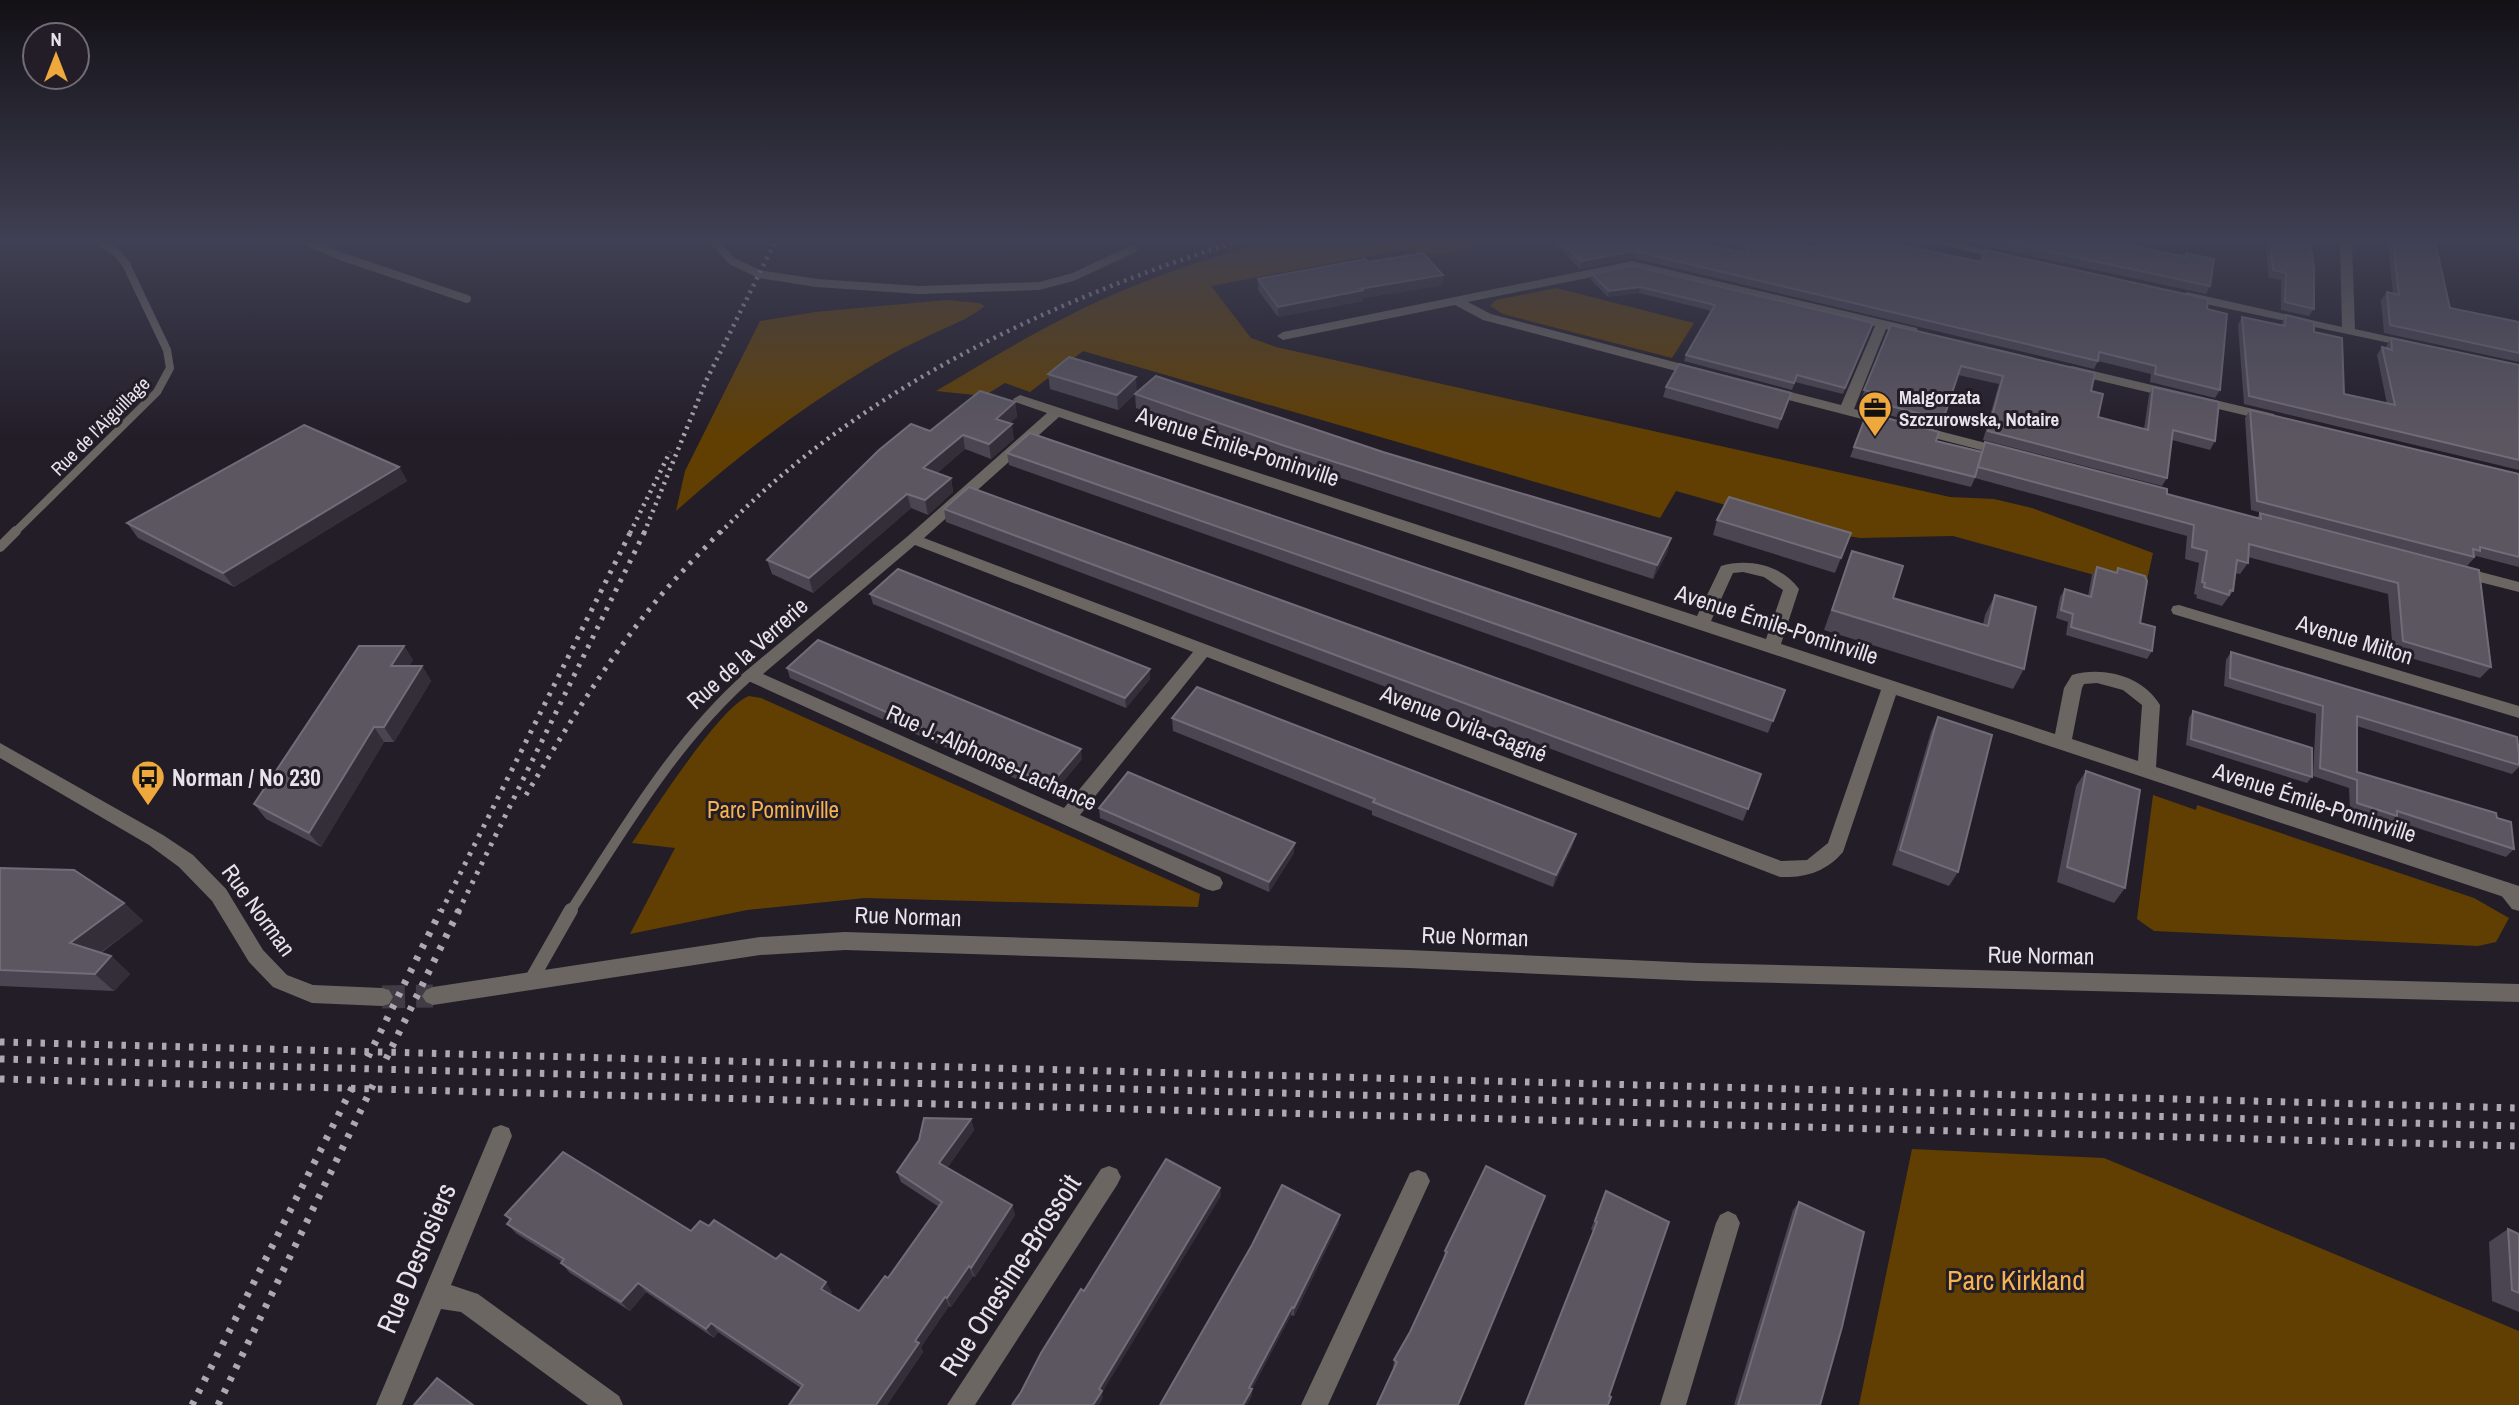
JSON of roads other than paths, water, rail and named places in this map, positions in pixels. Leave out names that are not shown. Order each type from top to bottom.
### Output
[{"type":"street","points":[[1283,336],[1420,308]]},
{"type":"street","points":[[1467,308],[1487,317],[1720,378]]},
{"type":"street","points":[[1812,308],[1922,334]]},
{"type":"street","points":[[2238,308],[2431,350]]},
{"type":"street","points":[[2348,308],[2349,332]]},
{"type":"street","points":[[1846,411],[1882,324]]},
{"type":"street","points":[[2057,366],[2288,422]]},
{"type":"street","points":[[1758,388],[2021,457]]},
{"type":"street","name":"Avenue Émile-Pominville","points":[[1020,400],[2515,896]]},
{"type":"street","name":"Rue de la Verrerie","points":[[750,675],[913,539],[1056,412]]},
{"type":"street","name":"Avenue Ovila-Gagné","points":[[913,539],[1769,866],[1791,870],[1822,863],[1836,847],[1890,688]]},
{"type":"street","points":[[2438,566],[2519,587]]},
{"type":"street","points":[[1701,624],[1727,570],[1742,567],[1762,571],[1780,579],[1791,589],[1771,648]]},
{"type":"street","name":"Avenue Milton","points":[[2179,610],[2519,712]]},
{"type":"street","points":[[1067,817],[1204,650]]},
{"type":"street","name":"Rue J.-Alphonse-Lachance","points":[[750,675],[1213,883]]},
{"type":"street","points":[[2062,745],[2073,688],[2078,680],[2092,677],[2124,684],[2142,693],[2151,705],[2146,773]]},
{"type":"street","name":"Rue Norman","points":[[0,750],[156,840],[186,861],[219,895],[256,956],[281,981],[312,994],[382,998]]},
{"type":"street","name":"Rue Norman","points":[[433,996],[760,946],[845,941],[1697,972],[2519,993]]},
{"type":"street","name":"Rue Desrosiers","points":[[389,1405],[501,1136]]},
{"type":"street","name":"Rue Onesime-Brossoit","points":[[960,1405],[1109,1177]]},
{"type":"street","points":[[1314,1405],[1418,1181]]},
{"type":"street","points":[[1673,1405],[1728,1223]]},
{"type":"street","points":[[434,1296],[456,1298],[469,1303],[610,1405]]},
{"type":"lane","name":"Rue de l'Aiguillage","points":[[0,547],[131,419],[157,392],[168,375],[170,360],[147,308]]},
{"type":"lane","name":"Rue de la Verrerie","points":[[530,982],[557,932],[670,762],[713,709],[750,675]]},
{"type":"tunnel","points":[[382,997],[433,996]]},
{"type":"railway","points":[[644,533],[706,381],[742,308]]},
{"type":"railway","points":[[720,533],[774,482],[833,435],[894,393],[959,356],[1060,308]]},
{"type":"railway","points":[[630,533],[670,452]]},
{"type":"railway","points":[[441,912],[631,531]]},
{"type":"railway","points":[[458,912],[645,531]]},
{"type":"railway","points":[[526,795],[586,698],[634,628],[721,531]]},
{"type":"railway","points":[[371,1052],[441,910]]},
{"type":"railway","points":[[389,1052],[459,910]]},
{"type":"railway","points":[[0,1042],[371,1052]]},
{"type":"railway","points":[[368,1057],[371,1052]]},
{"type":"railway","points":[[371,1052],[389,1052]]},
{"type":"railway","points":[[386,1059],[389,1052]]},
{"type":"railway","points":[[389,1052],[2519,1108]]},
{"type":"railway","points":[[0,1059],[2519,1126]]},
{"type":"railway","points":[[0,1079],[352,1088]]},
{"type":"railway","points":[[371,1089],[375,1081]]},
{"type":"railway","points":[[352,1088],[355,1082]]},
{"type":"railway","points":[[192,1405],[352,1088]]},
{"type":"railway","points":[[352,1088],[371,1089]]},
{"type":"railway","points":[[218,1405],[371,1089]]},
{"type":"railway","points":[[371,1089],[2519,1146]]},
{"type":"place","name":"Malgorzata Szczurowska, Notaire","points":[[1875,438]]},
{"type":"place","name":"Norman / No 230","points":[[148,807]]},
{"type":"park label","name":"Parc Pominville","points":[[773,809]]},
{"type":"park label","name":"Parc Kirkland","points":[[2016,1280]]}]
